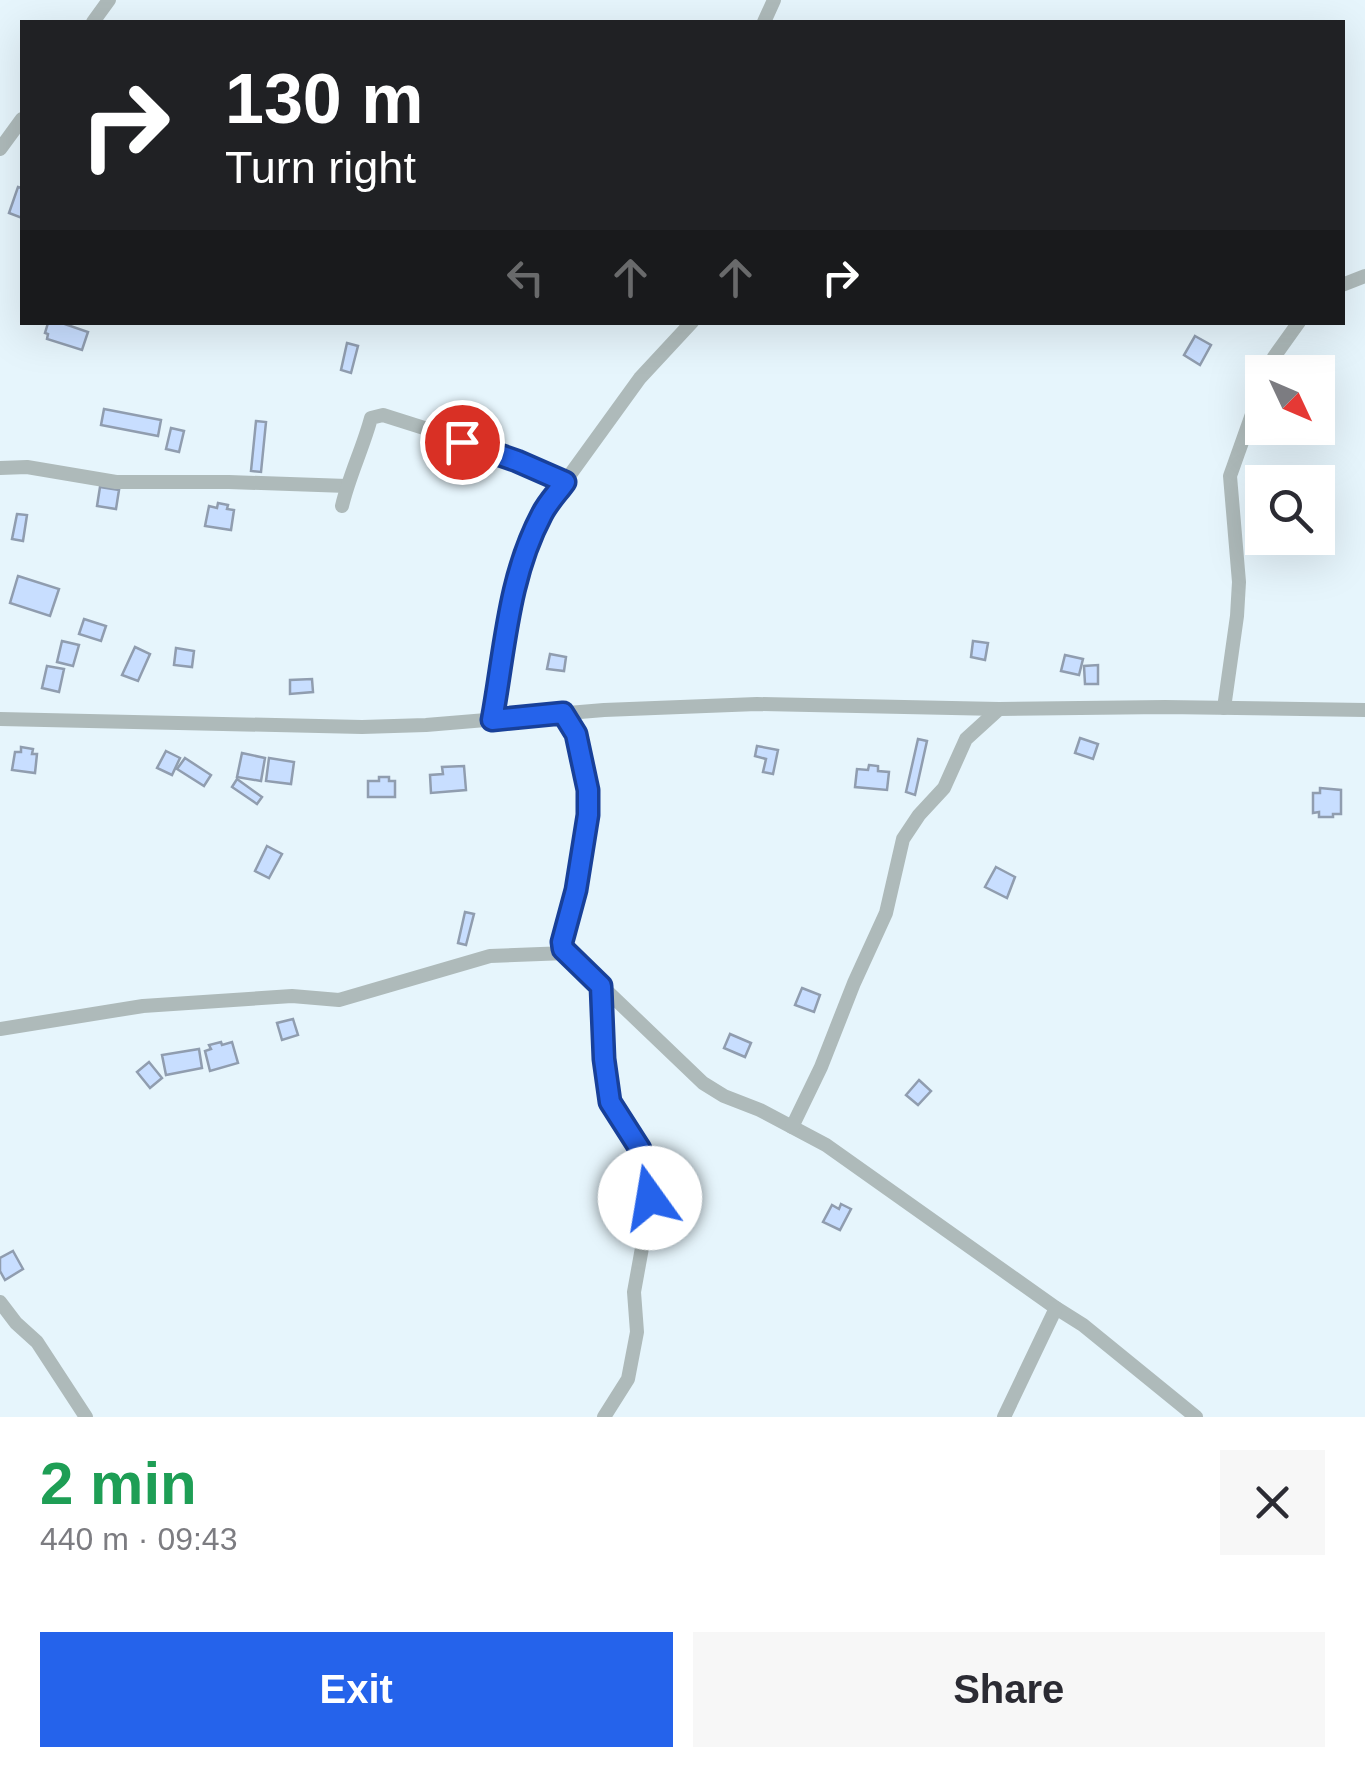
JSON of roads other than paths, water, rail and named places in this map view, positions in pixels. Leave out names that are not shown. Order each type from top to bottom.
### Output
[{"type":"street","points":[[0,149],[20,121]]},
{"type":"street","points":[[492,720],[518,570],[543,512],[640,378],[689,325]]},
{"type":"street","points":[[1275,355],[1298,325]]},
{"type":"street","points":[[342,506],[371,418],[383,415],[517,461],[565,482]]},
{"type":"street","points":[[1224,708],[1239,582],[1230,476],[1245,434]]},
{"type":"street","points":[[0,468],[26,467],[116,482],[347,486]]},
{"type":"street","points":[[0,719],[362,728],[671,706],[757,704],[1365,710]]},
{"type":"street","points":[[792,1127],[886,913],[902,839],[944,788],[966,739],[999,709]]},
{"type":"street","points":[[563,713],[576,734],[588,790],[588,815],[563,949],[703,1083],[826,1145],[1083,1325],[1196,1417]]},
{"type":"street","points":[[0,1028],[143,1006],[292,996],[338,1000],[490,956],[567,953]]},
{"type":"street","points":[[601,986],[610,1102],[640,1149],[650,1198],[634,1292],[637,1332],[628,1379],[604,1417]]},
{"type":"street","points":[[0,1302],[37,1342],[86,1417]]},
{"type":"street","points":[[1004,1417],[1056,1308]]}]
